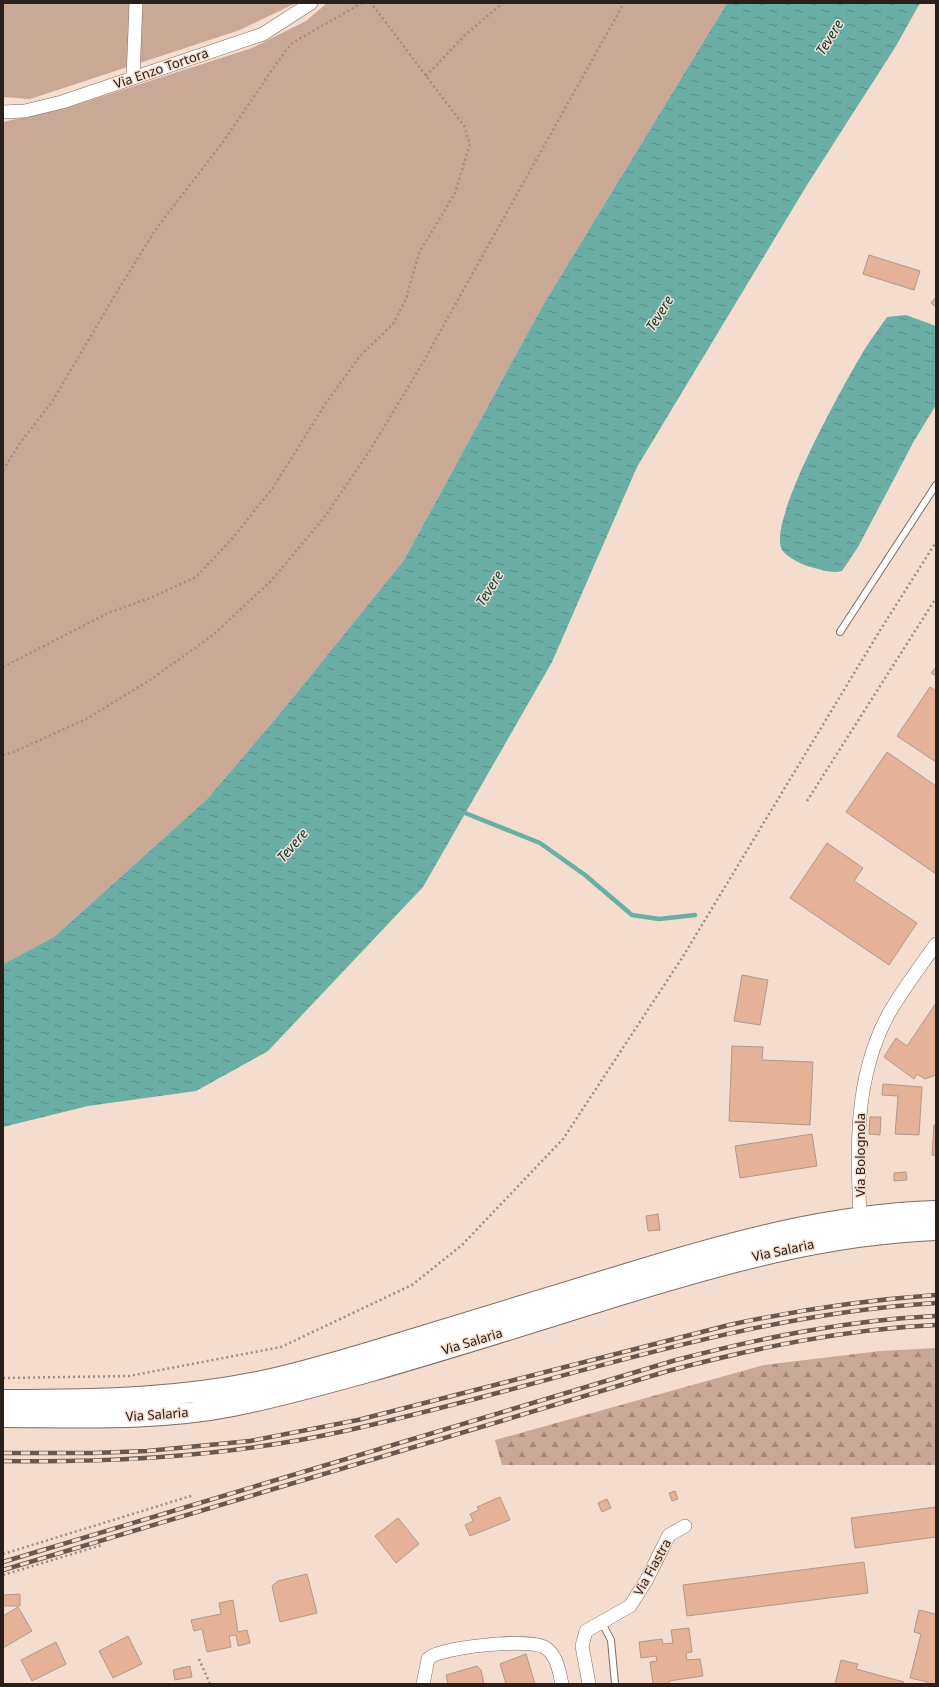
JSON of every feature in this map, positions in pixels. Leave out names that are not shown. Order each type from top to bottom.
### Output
[{"type":"main road","name":"Via Salaria","points":[[3,1400],[141,1398],[177,1395],[251,1383],[320,1366],[749,1239],[795,1228],[860,1217],[936,1211]]},
{"type":"main road","name":"Via Salaria","points":[[3,1418],[123,1416],[177,1413],[235,1406],[291,1393],[422,1357],[731,1262],[832,1240],[901,1232],[936,1230]]},
{"type":"street","points":[[133,78],[136,3]]},
{"type":"street","name":"Via Enzo Tortora","points":[[3,112],[25,111],[62,102],[263,34],[311,3]]},
{"type":"street","name":"Via Bolognola","points":[[860,1217],[858,1132],[863,1086],[869,1062],[878,1038],[893,1007],[936,944]]},
{"type":"street","name":"Via Fiastra","points":[[589,1684],[582,1649],[582,1639],[588,1629],[622,1611],[632,1603],[669,1535],[685,1526]]},
{"type":"street","points":[[423,1684],[428,1659],[436,1653],[495,1645],[536,1644],[546,1648],[555,1659],[562,1684]]},
{"type":"lane","points":[[840,632],[936,485]]},
{"type":"lane","points":[[601,1621],[611,1640],[615,1684]]},
{"type":"path","points":[[3,470],[20,443],[52,402],[156,229],[223,142],[292,43],[362,3]]},
{"type":"path","points":[[3,667],[110,612],[150,598],[196,578],[231,540],[272,489],[326,403],[360,356],[393,324],[406,299],[419,253],[455,194],[470,144],[464,126],[371,3]]},
{"type":"path","points":[[426,76],[465,35],[503,3]]},
{"type":"path","points":[[3,755],[14,752],[88,718],[150,680],[213,635],[271,581],[318,525],[369,452],[422,364],[624,3]]},
{"type":"path","points":[[3,1378],[129,1376],[281,1347],[412,1285],[462,1245],[563,1139],[682,958],[878,632],[936,542]]},
{"type":"path","points":[[807,801],[936,598]]},
{"type":"path","points":[[3,1554],[194,1495]]},
{"type":"path","points":[[3,1575],[102,1545]]},
{"type":"path","points":[[199,1659],[210,1684]]},
{"type":"green space","points":[[3,3],[296,3],[240,30],[30,99],[3,97]]},
{"type":"green space","points":[[327,3],[727,3],[543,305],[404,560],[282,711],[207,799],[54,937],[3,964],[3,122],[66,108],[252,48],[306,21]]},
{"type":"green space","points":[[936,1348],[936,1465],[502,1465],[495,1440],[764,1365],[880,1351]]},
{"type":"water","name":"Tevere","points":[[727,3],[920,3],[896,46],[807,185],[637,467],[552,662],[423,887],[268,1051],[196,1091],[88,1106],[3,1127],[3,964],[54,937],[207,799],[282,711],[404,560],[543,305]]},
{"type":"water","points":[[906,315],[936,326],[936,405],[914,441],[858,547],[842,571],[829,572],[804,565],[784,553],[782,550],[780,535],[786,511],[796,483],[826,420],[869,343],[887,317]]},
{"type":"building","points":[[869,255],[920,271],[914,290],[863,274]]},
{"type":"building","points":[[936,297],[936,307],[931,303]]},
{"type":"building","points":[[936,667],[936,676],[931,673]]},
{"type":"building","points":[[930,687],[936,691],[936,762],[897,736]]},
{"type":"building","points":[[887,752],[936,786],[936,874],[846,812]]},
{"type":"building","points":[[827,843],[863,868],[854,881],[917,923],[889,965],[790,898]]},
{"type":"building","points":[[742,975],[768,980],[760,1025],[734,1021]]},
{"type":"building","points":[[936,1003],[936,1075],[925,1079],[917,1074],[914,1079],[884,1057],[896,1038],[907,1046]]},
{"type":"building","points":[[732,1046],[763,1047],[762,1060],[813,1062],[810,1125],[729,1121]]},
{"type":"building","points":[[883,1084],[922,1087],[919,1135],[895,1134],[898,1096],[882,1095]]},
{"type":"building","points":[[870,1117],[881,1117],[880,1135],[869,1134]]},
{"type":"building","points":[[934,1125],[936,1125],[936,1156],[932,1155]]},
{"type":"building","points":[[812,1134],[817,1166],[740,1178],[735,1146]]},
{"type":"building","points":[[906,1172],[907,1180],[894,1181],[894,1173]]},
{"type":"building","points":[[658,1214],[660,1230],[648,1231],[646,1216]]},
{"type":"building","points":[[675,1491],[678,1499],[672,1501],[669,1493]]},
{"type":"building","points":[[500,1497],[510,1520],[470,1536],[465,1525],[473,1521],[470,1514],[479,1510],[477,1507]]},
{"type":"building","points":[[607,1499],[611,1508],[602,1512],[598,1503]]},
{"type":"building","points":[[936,1507],[936,1537],[855,1548],[851,1518]]},
{"type":"building","points":[[398,1518],[419,1544],[396,1563],[375,1536]]},
{"type":"building","points":[[864,1562],[868,1593],[687,1616],[683,1585]]},
{"type":"building","points":[[307,1574],[317,1613],[280,1622],[272,1586],[278,1581]]},
{"type":"building","points":[[20,1594],[20,1606],[3,1606],[3,1595]]},
{"type":"building","points":[[233,1600],[238,1632],[247,1630],[250,1643],[238,1646],[236,1635],[229,1636],[231,1647],[207,1652],[202,1629],[194,1631],[191,1620],[221,1614],[219,1603]]},
{"type":"building","points":[[18,1607],[32,1631],[3,1648],[3,1616]]},
{"type":"building","points":[[919,1610],[935,1614],[936,1617],[936,1684],[926,1684],[927,1682],[910,1678],[921,1634],[914,1632]]},
{"type":"building","points":[[689,1628],[692,1652],[686,1653],[687,1660],[700,1659],[703,1676],[669,1681],[669,1684],[653,1684],[650,1662],[657,1661],[656,1656],[641,1658],[639,1642],[662,1639],[663,1644],[673,1643],[671,1630]]},
{"type":"building","points":[[128,1636],[142,1664],[113,1678],[99,1651]]},
{"type":"building","points":[[56,1642],[66,1664],[32,1681],[21,1660]]},
{"type":"building","points":[[526,1654],[535,1684],[506,1684],[500,1664]]},
{"type":"building","points":[[841,1660],[858,1664],[856,1669],[904,1682],[903,1684],[835,1684]]},
{"type":"building","points":[[190,1666],[192,1677],[175,1680],[173,1670]]},
{"type":"building","points":[[477,1666],[481,1670],[484,1684],[448,1684],[446,1675]]},
{"type":"waterway","points":[[465,813],[540,843],[585,875],[632,915],[659,919],[695,915]]},
{"type":"railway","points":[[3,1453],[93,1453],[147,1451],[250,1441],[358,1420],[729,1325],[832,1306],[936,1295]]},
{"type":"railway","points":[[3,1461],[90,1461],[177,1456],[220,1452],[306,1439],[422,1413],[714,1337],[787,1322],[861,1310],[936,1303]]},
{"type":"railway","points":[[3,1562],[676,1360],[740,1344],[805,1331],[870,1321],[936,1316]]},
{"type":"railway","points":[[3,1570],[668,1371],[767,1347],[834,1335],[902,1327],[936,1325]]}]
